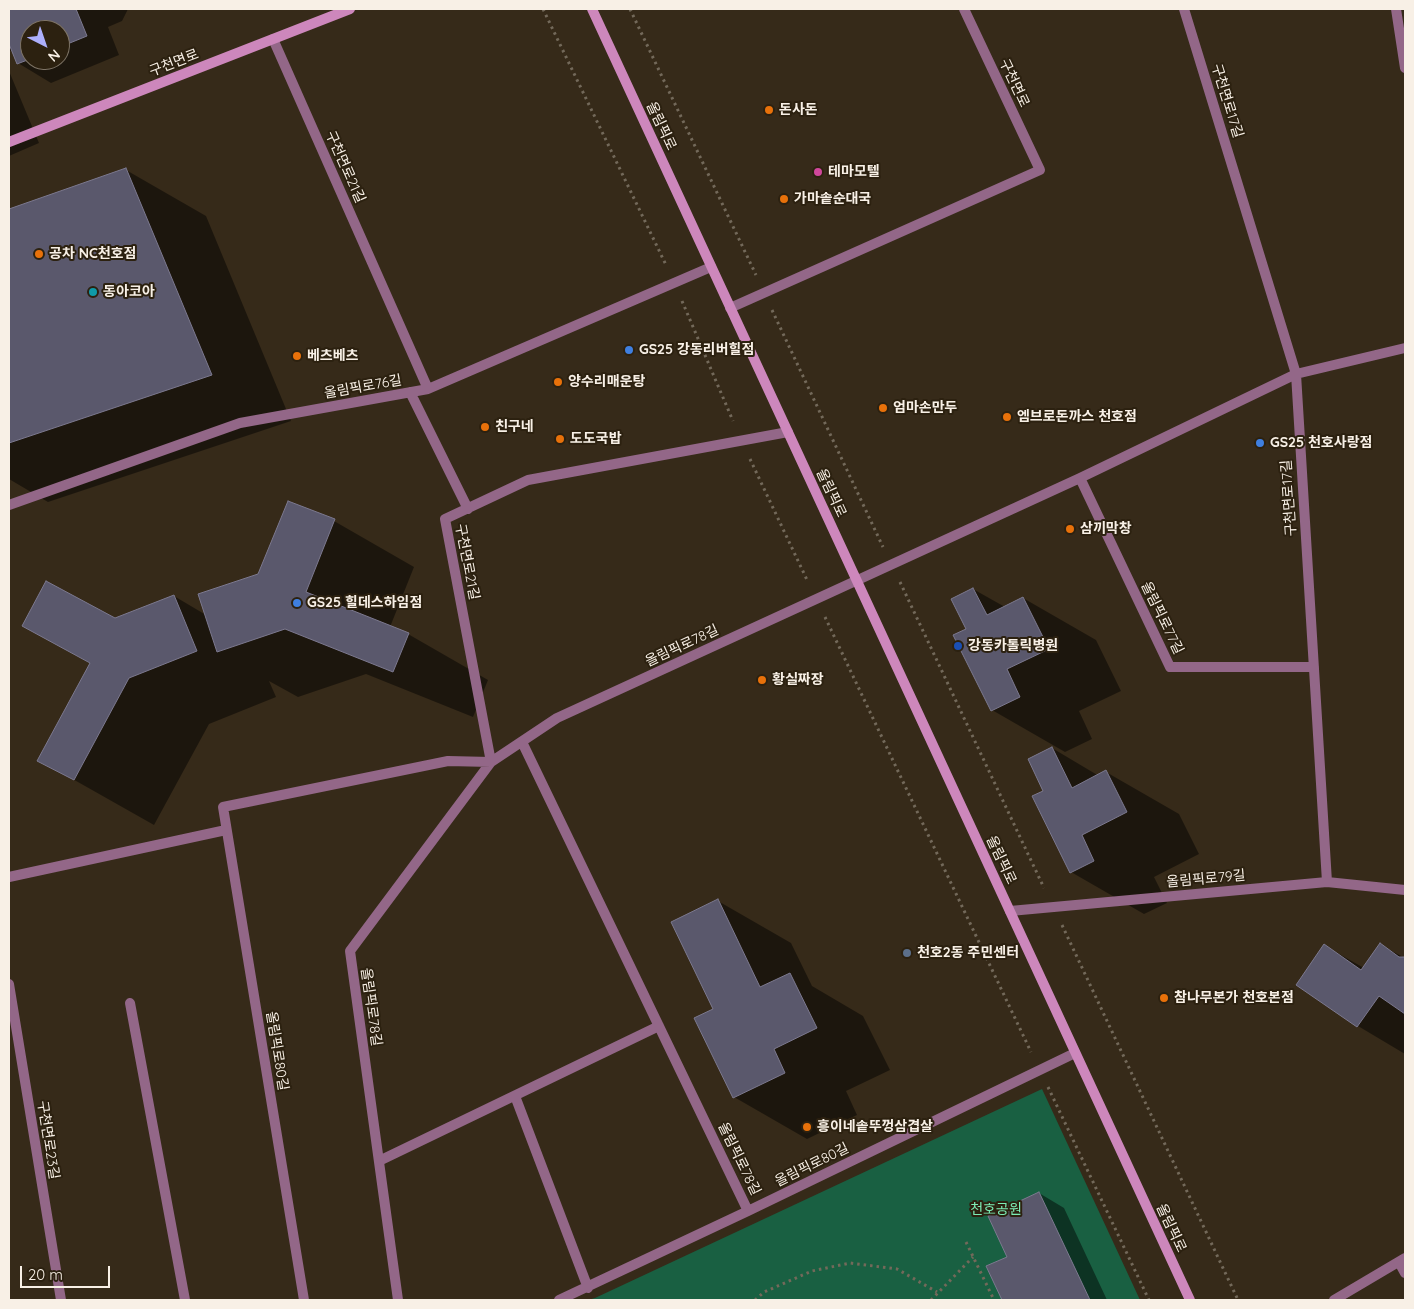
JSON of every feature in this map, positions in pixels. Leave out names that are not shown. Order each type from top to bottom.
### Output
[{"type":"main road","name":"구천면로","points":[[9,142],[350,9]]},
{"type":"main road","name":"올림픽로","points":[[592,9],[1190,1300]]},
{"type":"street","name":"구천면로","points":[[764,293],[1040,170],[964,9]]},
{"type":"street","name":"구천면로17길","points":[[1184,9],[1296,374],[1327,882]]},
{"type":"street","points":[[1396,9],[1405,68]]},
{"type":"street","name":"구천면로21길","points":[[273,39],[428,389]]},
{"type":"street","name":"올림픽로76길","points":[[9,505],[240,423],[428,389],[711,267]]},
{"type":"street","points":[[730,308],[764,293]]},
{"type":"street","points":[[856,580],[1080,478],[1296,374],[1405,348]]},
{"type":"street","name":"구천면로21길","points":[[410,392],[468,509],[445,519],[491,762]]},
{"type":"street","points":[[468,509],[528,480],[788,432]]},
{"type":"street","name":"올림픽로77길","points":[[1080,478],[1170,667],[1314,667]]},
{"type":"street","name":"올림픽로78길","points":[[398,1300],[350,951],[491,762],[557,718],[856,580]]},
{"type":"street","name":"올림픽로78길","points":[[522,742],[748,1211]]},
{"type":"street","name":"올림픽로80길","points":[[304,1300],[222,807],[448,761],[491,762]]},
{"type":"street","points":[[9,877],[226,830]]},
{"type":"street","name":"올림픽로79길","points":[[1010,911],[1327,882],[1405,890]]},
{"type":"street","name":"구천면로23길","points":[[9,984],[60,1300]]},
{"type":"street","points":[[130,1003],[185,1300]]},
{"type":"street","points":[[379,1161],[659,1026]]},
{"type":"street","name":"올림픽로80길","points":[[559,1300],[588,1288],[1075,1053]]},
{"type":"street","points":[[515,1096],[588,1288]]},
{"type":"street","points":[[1334,1300],[1402,1260],[1405,1273]]},
{"type":"path","points":[[543,9],[674,283],[741,441],[1149,1300]]},
{"type":"path","points":[[630,9],[1238,1300]]},
{"type":"path","points":[[966,1242],[994,1300]]},
{"type":"path","points":[[931,1300],[974,1256]]},
{"type":"path","points":[[755,1300],[764,1292],[812,1271],[850,1263],[897,1269],[937,1292]]},
{"type":"green space","name":"천호공원","points":[[1042,1089],[1140,1300],[588,1300],[595,1298]]},
{"type":"building","points":[[9,9],[76,9],[87,36],[70,43],[70,20],[20,20],[20,63],[17,64],[9,44]]},
{"type":"building","name":"동아코아","points":[[126,168],[212,375],[9,443],[9,209]]},
{"type":"building","points":[[288,501],[335,519],[306,592],[409,633],[393,672],[285,629],[217,652],[198,594],[258,574]]},
{"type":"building","points":[[46,581],[115,618],[174,595],[197,651],[129,678],[74,780],[37,761],[90,663],[22,626]]},
{"type":"building","points":[[973,588],[987,615],[1023,597],[1049,649],[1007,669],[1020,697],[991,711],[953,635],[966,629],[951,599]]},
{"type":"building","points":[[1052,747],[1072,788],[1106,770],[1127,812],[1082,835],[1094,861],[1070,873],[1032,796],[1043,791],[1028,759]]},
{"type":"building","points":[[718,899],[760,987],[790,973],[817,1028],[774,1049],[785,1073],[733,1098],[694,1018],[713,1009],[671,922]]},
{"type":"building","points":[[1380,943],[1399,957],[1405,957],[1405,1014],[1379,996],[1357,1027],[1296,985],[1324,944],[1361,970]]},
{"type":"building","points":[[1039,1192],[1090,1300],[1002,1300],[986,1266],[1007,1257],[988,1216]]},
{"type":"place","name":"돈사돈","points":[[769,110]]},
{"type":"place","name":"테마모텔","points":[[818,172]]},
{"type":"place","name":"가마솥순대국","points":[[784,199]]},
{"type":"place","name":"공차 NC천호점","points":[[39,254]]},
{"type":"place","name":"동아코아","points":[[93,292]]},
{"type":"place","name":"GS25 강동리버힐점","points":[[629,350]]},
{"type":"place","name":"베츠베츠","points":[[297,356]]},
{"type":"place","name":"양수리매운탕","points":[[558,382]]},
{"type":"place","name":"엄마손만두","points":[[883,408]]},
{"type":"place","name":"엠브로돈까스 천호점","points":[[1007,417]]},
{"type":"place","name":"친구네","points":[[485,427]]},
{"type":"place","name":"도도국밥","points":[[560,439]]},
{"type":"place","name":"GS25 천호사랑점","points":[[1260,443]]},
{"type":"place","name":"삼끼막창","points":[[1070,529]]},
{"type":"place","name":"GS25 힐데스하임점","points":[[297,603]]},
{"type":"place","name":"강동카톨릭병원","points":[[958,646]]},
{"type":"place","name":"황실짜장","points":[[762,680]]},
{"type":"place","name":"천호2동 주민센터","points":[[907,953]]},
{"type":"place","name":"참나무본가 천호본점","points":[[1164,998]]},
{"type":"place","name":"흥이네솥뚜껑삼겹살","points":[[807,1127]]}]
